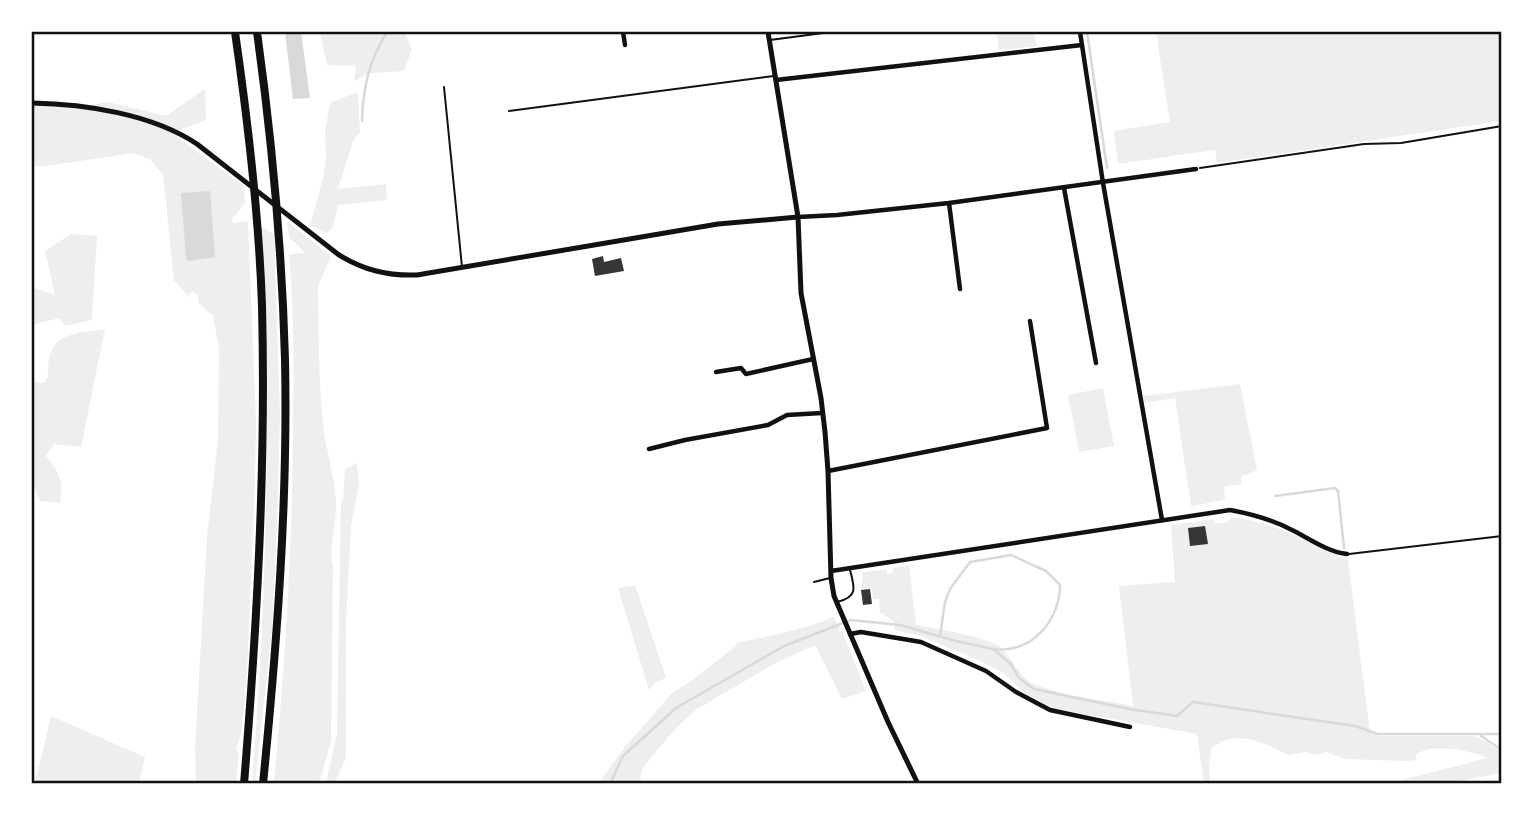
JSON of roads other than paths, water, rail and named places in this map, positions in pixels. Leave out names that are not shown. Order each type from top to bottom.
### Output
[{"type":"highway","points":[[235,32],[253,172],[262,304],[262,468],[253,669],[244,783]]},
{"type":"highway","points":[[257,32],[274,188],[285,362],[283,501],[274,671],[263,783]]},
{"type":"street","points":[[624,32],[625,45]]},
{"type":"street","points":[[768,32],[797,217],[801,293],[822,413],[828,471],[831,574],[836,603],[918,783]]},
{"type":"street","points":[[1080,32],[1103,183],[1162,520]]},
{"type":"street","points":[[775,78],[1082,45]]},
{"type":"street","points":[[32,103],[109,112],[152,121],[174,130],[197,144],[349,261],[388,275],[417,275],[718,224],[949,204],[1196,169]]},
{"type":"street","points":[[1064,188],[1096,363]]},
{"type":"street","points":[[949,204],[960,289]]},
{"type":"street","points":[[828,471],[1047,428],[1030,321]]},
{"type":"street","points":[[716,372],[741,368],[746,374],[813,359]]},
{"type":"street","points":[[649,449],[768,425],[786,415],[822,413]]},
{"type":"street","points":[[831,574],[1230,510],[1252,514],[1287,527],[1320,545],[1348,554]]},
{"type":"street","points":[[850,634],[861,632],[920,642],[986,671],[1016,692],[1050,710],[1130,727]]},
{"type":"lane","points":[[769,40],[831,32]]},
{"type":"lane","points":[[509,111],[775,78]]},
{"type":"lane","points":[[444,87],[462,268]]},
{"type":"lane","points":[[1348,554],[1502,536]]},
{"type":"lane","points":[[836,603],[851,597],[854,587],[850,569]]},
{"type":"lane","points":[[814,582],[831,574]]},
{"type":"waterway","points":[[362,121],[368,75],[387,32]]},
{"type":"waterway","points":[[1087,32],[1107,168]]},
{"type":"waterway","points":[[1501,32],[1502,42]]},
{"type":"waterway","points":[[1275,496],[1335,488],[1338,491],[1344,548]]},
{"type":"waterway","points":[[940,636],[945,602],[950,589],[970,562],[1011,555],[1046,571],[1060,585],[1059,598],[1049,622],[1031,640],[1020,646],[993,649]]},
{"type":"waterway","points":[[610,784],[623,756],[676,708],[784,646],[851,620],[900,625],[993,649],[1010,663],[1019,678],[1034,689],[1129,709],[1177,716],[1193,702],[1355,726],[1378,734],[1502,734]]},
{"type":"waterway","points":[[1481,736],[1502,750]]}]
